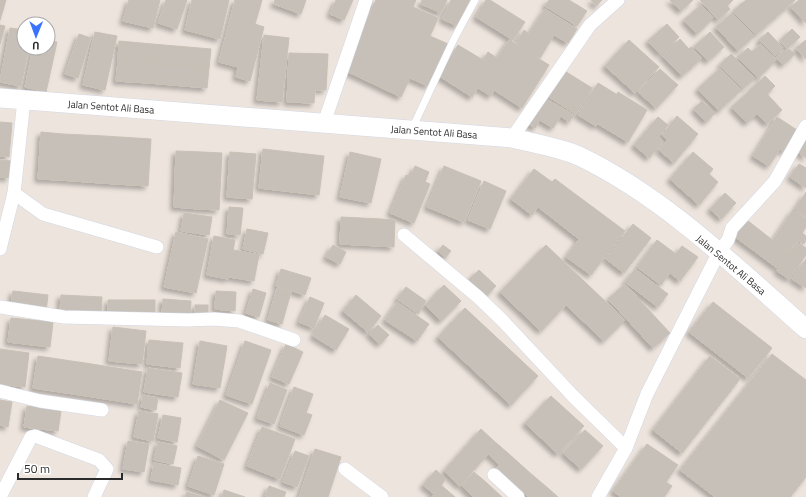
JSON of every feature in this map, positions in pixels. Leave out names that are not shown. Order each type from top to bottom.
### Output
[{"type":"main road","name":"Jalan Sentot Ali Basa","points":[[0,98],[512,138],[578,155],[634,186],[719,252],[806,329]]},
{"type":"street","points":[[324,123],[366,0]]},
{"type":"street","points":[[512,138],[590,25],[618,0]]},
{"type":"street","points":[[0,249],[14,193],[24,100]]},
{"type":"street","points":[[598,497],[626,448],[647,394],[719,252],[728,240],[732,228],[774,181],[806,126]]},
{"type":"street","points":[[14,193],[43,214],[157,247]]},
{"type":"street","points":[[404,235],[478,297],[502,320],[573,396],[626,448]]},
{"type":"street","points":[[0,307],[64,316],[239,321],[266,329],[294,340]]},
{"type":"street","points":[[0,391],[40,401],[102,410]]},
{"type":"street","points":[[0,497],[31,438],[35,436],[100,460],[107,469],[94,497]]},
{"type":"street","points":[[345,469],[382,497]]},
{"type":"street","points":[[494,475],[518,497]]},
{"type":"lane","points":[[411,131],[454,39],[475,0]]},
{"type":"building","points":[[0,0],[6,0],[0,20]]},
{"type":"building","points":[[129,0],[160,0],[153,28],[123,21]]},
{"type":"building","points":[[166,0],[187,0],[177,29],[158,23]]},
{"type":"building","points":[[192,0],[229,0],[220,39],[185,30]]},
{"type":"building","points":[[235,0],[262,0],[255,24],[264,27],[250,81],[236,77],[238,67],[219,62]]},
{"type":"building","points":[[275,0],[306,0],[301,14],[274,4]]},
{"type":"building","points":[[336,0],[353,0],[344,20],[330,14]]},
{"type":"building","points":[[376,0],[416,0],[413,7],[438,18],[430,36],[448,44],[428,86],[410,78],[401,97],[344,70]]},
{"type":"building","points":[[422,0],[447,0],[441,13],[421,4]]},
{"type":"building","points":[[451,0],[470,0],[457,26],[442,19]]},
{"type":"building","points":[[486,0],[490,0],[525,22],[513,40],[476,17]]},
{"type":"building","points":[[549,0],[569,0],[587,11],[577,26],[545,6]]},
{"type":"building","points":[[591,0],[602,0],[596,6]]},
{"type":"building","points":[[670,0],[693,0],[681,11]]},
{"type":"building","points":[[700,0],[733,0],[727,6],[730,9],[718,20]]},
{"type":"building","points":[[746,0],[795,0],[756,35],[733,11]]},
{"type":"building","points":[[799,0],[806,0],[806,23],[791,7]]},
{"type":"building","points":[[701,5],[713,18],[697,34],[684,20]]},
{"type":"building","points":[[545,9],[577,29],[568,43],[554,35],[540,58],[516,43],[524,30],[529,34]]},
{"type":"building","points":[[732,13],[754,36],[738,51],[716,27]]},
{"type":"building","points":[[667,24],[679,37],[660,54],[648,41]]},
{"type":"building","points":[[0,25],[5,26],[0,44]]},
{"type":"building","points":[[10,28],[16,29],[16,56],[27,56],[21,86],[0,82]]},
{"type":"building","points":[[792,29],[800,37],[787,49],[780,41]]},
{"type":"building","points":[[95,32],[117,36],[105,90],[83,85]]},
{"type":"building","points":[[710,32],[724,47],[708,61],[694,47]]},
{"type":"building","points":[[768,32],[783,48],[775,56],[759,40]]},
{"type":"building","points":[[79,34],[91,38],[78,78],[65,74]]},
{"type":"building","points":[[264,35],[289,38],[282,102],[257,100]]},
{"type":"building","points":[[680,39],[689,49],[691,47],[702,58],[682,76],[662,55]]},
{"type":"building","points":[[509,40],[549,65],[522,108],[494,90],[491,96],[478,88],[472,97],[439,76],[458,45],[483,60],[488,52],[497,58]]},
{"type":"building","points":[[629,40],[659,67],[635,93],[605,66]]},
{"type":"building","points":[[806,40],[806,59],[796,48]]},
{"type":"building","points":[[119,41],[152,44],[150,63],[118,61]]},
{"type":"building","points":[[152,44],[211,49],[209,68],[150,63]]},
{"type":"building","points":[[761,44],[776,60],[758,78],[738,57],[748,48],[752,52]]},
{"type":"building","points":[[789,49],[795,54],[783,65],[776,57],[784,50],[786,52]]},
{"type":"building","points":[[289,53],[328,54],[326,90],[315,90],[314,103],[287,102]]},
{"type":"building","points":[[731,54],[755,78],[743,89],[720,65]]},
{"type":"building","points":[[31,56],[54,56],[46,92],[25,87]]},
{"type":"building","points":[[118,61],[150,63],[149,83],[116,81]]},
{"type":"building","points":[[150,63],[209,68],[207,88],[149,83]]},
{"type":"building","points":[[720,68],[741,90],[719,111],[698,89]]},
{"type":"building","points":[[660,69],[678,85],[656,108],[638,92]]},
{"type":"building","points":[[563,70],[592,88],[576,114],[547,96]]},
{"type":"building","points":[[765,76],[775,86],[767,94],[782,110],[767,124],[757,114],[747,123],[732,107]]},
{"type":"building","points":[[598,83],[616,94],[596,126],[578,115]]},
{"type":"building","points":[[618,92],[647,110],[628,142],[598,124]]},
{"type":"building","points":[[543,97],[574,115],[569,122],[561,116],[553,128],[540,120],[535,128],[527,123]]},
{"type":"building","points":[[702,101],[715,113],[706,122],[694,109]]},
{"type":"building","points":[[677,116],[698,134],[674,163],[659,150],[667,140],[662,135]]},
{"type":"building","points":[[658,117],[668,125],[658,137],[663,141],[649,158],[634,145]]},
{"type":"building","points":[[777,117],[797,130],[784,152],[780,149],[769,166],[753,156]]},
{"type":"building","points":[[0,122],[12,123],[9,157],[0,156]]},
{"type":"building","points":[[41,132],[63,134],[60,180],[38,179]]},
{"type":"building","points":[[63,134],[104,136],[101,183],[60,180]]},
{"type":"building","points":[[104,136],[151,139],[148,186],[101,183]]},
{"type":"building","points":[[806,140],[806,158],[798,152]]},
{"type":"building","points":[[263,149],[324,156],[319,195],[259,188]]},
{"type":"building","points":[[176,151],[202,152],[199,209],[174,207]]},
{"type":"building","points":[[202,152],[222,153],[219,210],[199,209]]},
{"type":"building","points":[[230,152],[256,154],[252,199],[227,197]]},
{"type":"building","points":[[350,152],[381,159],[371,203],[340,197]]},
{"type":"building","points":[[693,152],[713,169],[709,174],[718,182],[699,205],[670,179]]},
{"type":"building","points":[[0,160],[11,161],[9,178],[0,177]]},
{"type":"building","points":[[799,164],[806,168],[806,188],[790,177]]},
{"type":"building","points":[[415,166],[429,172],[425,182],[430,184],[414,223],[390,213],[406,175],[411,176]]},
{"type":"building","points":[[444,166],[481,181],[464,222],[427,207]]},
{"type":"building","points":[[534,169],[552,182],[555,179],[625,231],[591,275],[566,257],[579,239],[538,207],[532,215],[511,199]]},
{"type":"building","points":[[484,181],[506,191],[490,229],[468,220]]},
{"type":"building","points":[[806,192],[806,217],[795,209]]},
{"type":"building","points":[[725,193],[736,203],[721,219],[710,209]]},
{"type":"building","points":[[229,207],[243,208],[240,235],[227,234]]},
{"type":"building","points":[[793,210],[806,218],[806,227],[802,233],[806,236],[806,240],[804,244],[797,240],[789,251],[773,240]]},
{"type":"building","points":[[184,213],[212,217],[209,235],[181,231]]},
{"type":"building","points":[[341,217],[381,219],[379,246],[340,244]]},
{"type":"building","points":[[743,217],[789,253],[777,268],[730,233]]},
{"type":"building","points":[[381,219],[395,220],[394,247],[379,246]]},
{"type":"building","points":[[633,224],[651,238],[624,273],[606,259]]},
{"type":"building","points":[[247,229],[268,233],[263,254],[243,249]]},
{"type":"building","points":[[176,232],[208,239],[196,293],[164,287]]},
{"type":"building","points":[[214,236],[235,240],[228,279],[207,275]]},
{"type":"building","points":[[657,240],[676,254],[682,246],[698,257],[680,281],[670,273],[661,285],[637,267]]},
{"type":"building","points":[[797,242],[806,248],[806,255],[789,279],[777,271]]},
{"type":"building","points":[[333,245],[346,252],[340,264],[326,257]]},
{"type":"building","points":[[443,245],[451,251],[445,258],[438,251]]},
{"type":"building","points":[[546,245],[625,320],[604,341],[566,305],[541,331],[500,292]]},
{"type":"building","points":[[234,250],[259,255],[254,281],[229,277]]},
{"type":"building","points":[[806,259],[806,288],[792,279]]},
{"type":"building","points":[[281,269],[311,278],[305,295],[276,286]]},
{"type":"building","points":[[635,269],[668,294],[658,307],[625,282]]},
{"type":"building","points":[[479,270],[496,286],[485,297],[468,281]]},
{"type":"building","points":[[625,284],[670,333],[653,348],[608,299]]},
{"type":"building","points":[[444,285],[461,301],[441,321],[425,305]]},
{"type":"building","points":[[406,287],[426,301],[418,314],[397,299]]},
{"type":"building","points":[[277,288],[291,292],[282,324],[268,320]]},
{"type":"building","points":[[253,289],[266,293],[259,317],[246,313]]},
{"type":"building","points":[[13,291],[48,295],[46,312],[11,307]]},
{"type":"building","points":[[216,291],[236,292],[235,311],[215,309]]},
{"type":"building","points":[[61,295],[102,297],[101,315],[60,313]]},
{"type":"building","points":[[356,295],[381,316],[368,332],[343,311]]},
{"type":"building","points":[[310,297],[324,303],[314,328],[299,322]]},
{"type":"building","points":[[163,299],[191,301],[190,318],[162,316]]},
{"type":"building","points":[[108,300],[137,300],[137,317],[108,316]]},
{"type":"building","points":[[137,300],[155,300],[155,317],[137,317]]},
{"type":"building","points":[[397,302],[429,324],[417,341],[385,320]]},
{"type":"building","points":[[713,302],[772,348],[748,378],[689,332]]},
{"type":"building","points":[[195,305],[208,305],[208,316],[195,316]]},
{"type":"building","points":[[465,308],[538,376],[511,405],[438,337]]},
{"type":"building","points":[[325,315],[349,329],[336,350],[313,336]]},
{"type":"building","points":[[11,318],[53,322],[50,347],[8,342]]},
{"type":"building","points":[[378,325],[389,335],[380,344],[369,334]]},
{"type":"building","points":[[113,327],[146,331],[142,364],[109,361]]},
{"type":"building","points":[[149,340],[183,343],[180,368],[147,364]]},
{"type":"building","points":[[200,341],[227,346],[220,388],[193,384]]},
{"type":"building","points":[[245,341],[271,350],[263,373],[237,364]]},
{"type":"building","points":[[286,344],[303,352],[289,384],[272,377]]},
{"type":"building","points":[[0,349],[29,353],[25,387],[0,384]]},
{"type":"building","points":[[772,354],[806,380],[806,477],[790,497],[715,497],[680,470]]},
{"type":"building","points":[[38,356],[85,363],[80,395],[33,388]]},
{"type":"building","points":[[710,356],[740,379],[682,453],[653,430]]},
{"type":"building","points":[[85,363],[142,372],[137,404],[80,395]]},
{"type":"building","points":[[237,364],[263,373],[252,404],[226,395]]},
{"type":"building","points":[[148,368],[182,373],[178,397],[144,392]]},
{"type":"building","points":[[270,383],[287,390],[274,424],[257,418]]},
{"type":"building","points":[[294,387],[313,394],[306,413],[287,406]]},
{"type":"building","points":[[143,395],[158,398],[156,410],[141,407]]},
{"type":"building","points":[[551,396],[584,426],[558,454],[525,423]]},
{"type":"building","points":[[0,400],[12,402],[8,427],[0,425]]},
{"type":"building","points":[[220,400],[248,413],[224,460],[197,446]]},
{"type":"building","points":[[27,406],[61,411],[58,431],[24,427]]},
{"type":"building","points":[[287,406],[312,415],[304,435],[280,426]]},
{"type":"building","points":[[139,411],[158,414],[153,441],[134,437]]},
{"type":"building","points":[[163,415],[181,418],[177,442],[158,438]]},
{"type":"building","points":[[262,427],[295,439],[280,479],[247,466]]},
{"type":"building","points":[[481,429],[494,441],[485,451],[488,454],[460,486],[444,471]]},
{"type":"building","points":[[585,430],[603,446],[581,469],[563,453]]},
{"type":"building","points":[[128,441],[149,444],[144,472],[123,469]]},
{"type":"building","points":[[494,441],[509,454],[500,465],[485,451]]},
{"type":"building","points":[[158,442],[177,446],[173,464],[154,460]]},
{"type":"building","points":[[647,444],[678,465],[666,482],[672,486],[664,497],[621,497],[613,491]]},
{"type":"building","points":[[315,449],[341,457],[328,497],[299,497]]},
{"type":"building","points":[[295,451],[309,456],[297,487],[283,482]]},
{"type":"building","points":[[509,454],[529,472],[517,487],[496,469]]},
{"type":"building","points":[[198,456],[224,464],[214,495],[188,486]]},
{"type":"building","points":[[154,463],[181,468],[178,485],[151,480]]},
{"type":"building","points":[[436,470],[446,479],[441,485],[455,497],[431,497],[434,494],[423,485]]},
{"type":"building","points":[[474,472],[488,484],[476,497],[473,497],[462,486]]},
{"type":"building","points":[[529,472],[549,489],[542,497],[529,497],[517,487]]},
{"type":"building","points":[[488,484],[502,497],[476,497]]},
{"type":"building","points":[[269,486],[286,492],[284,497],[265,496]]},
{"type":"building","points":[[549,489],[558,497],[542,497]]},
{"type":"building","points":[[224,490],[245,497],[222,497]]},
{"type":"building","points":[[187,492],[203,497],[185,497]]}]
